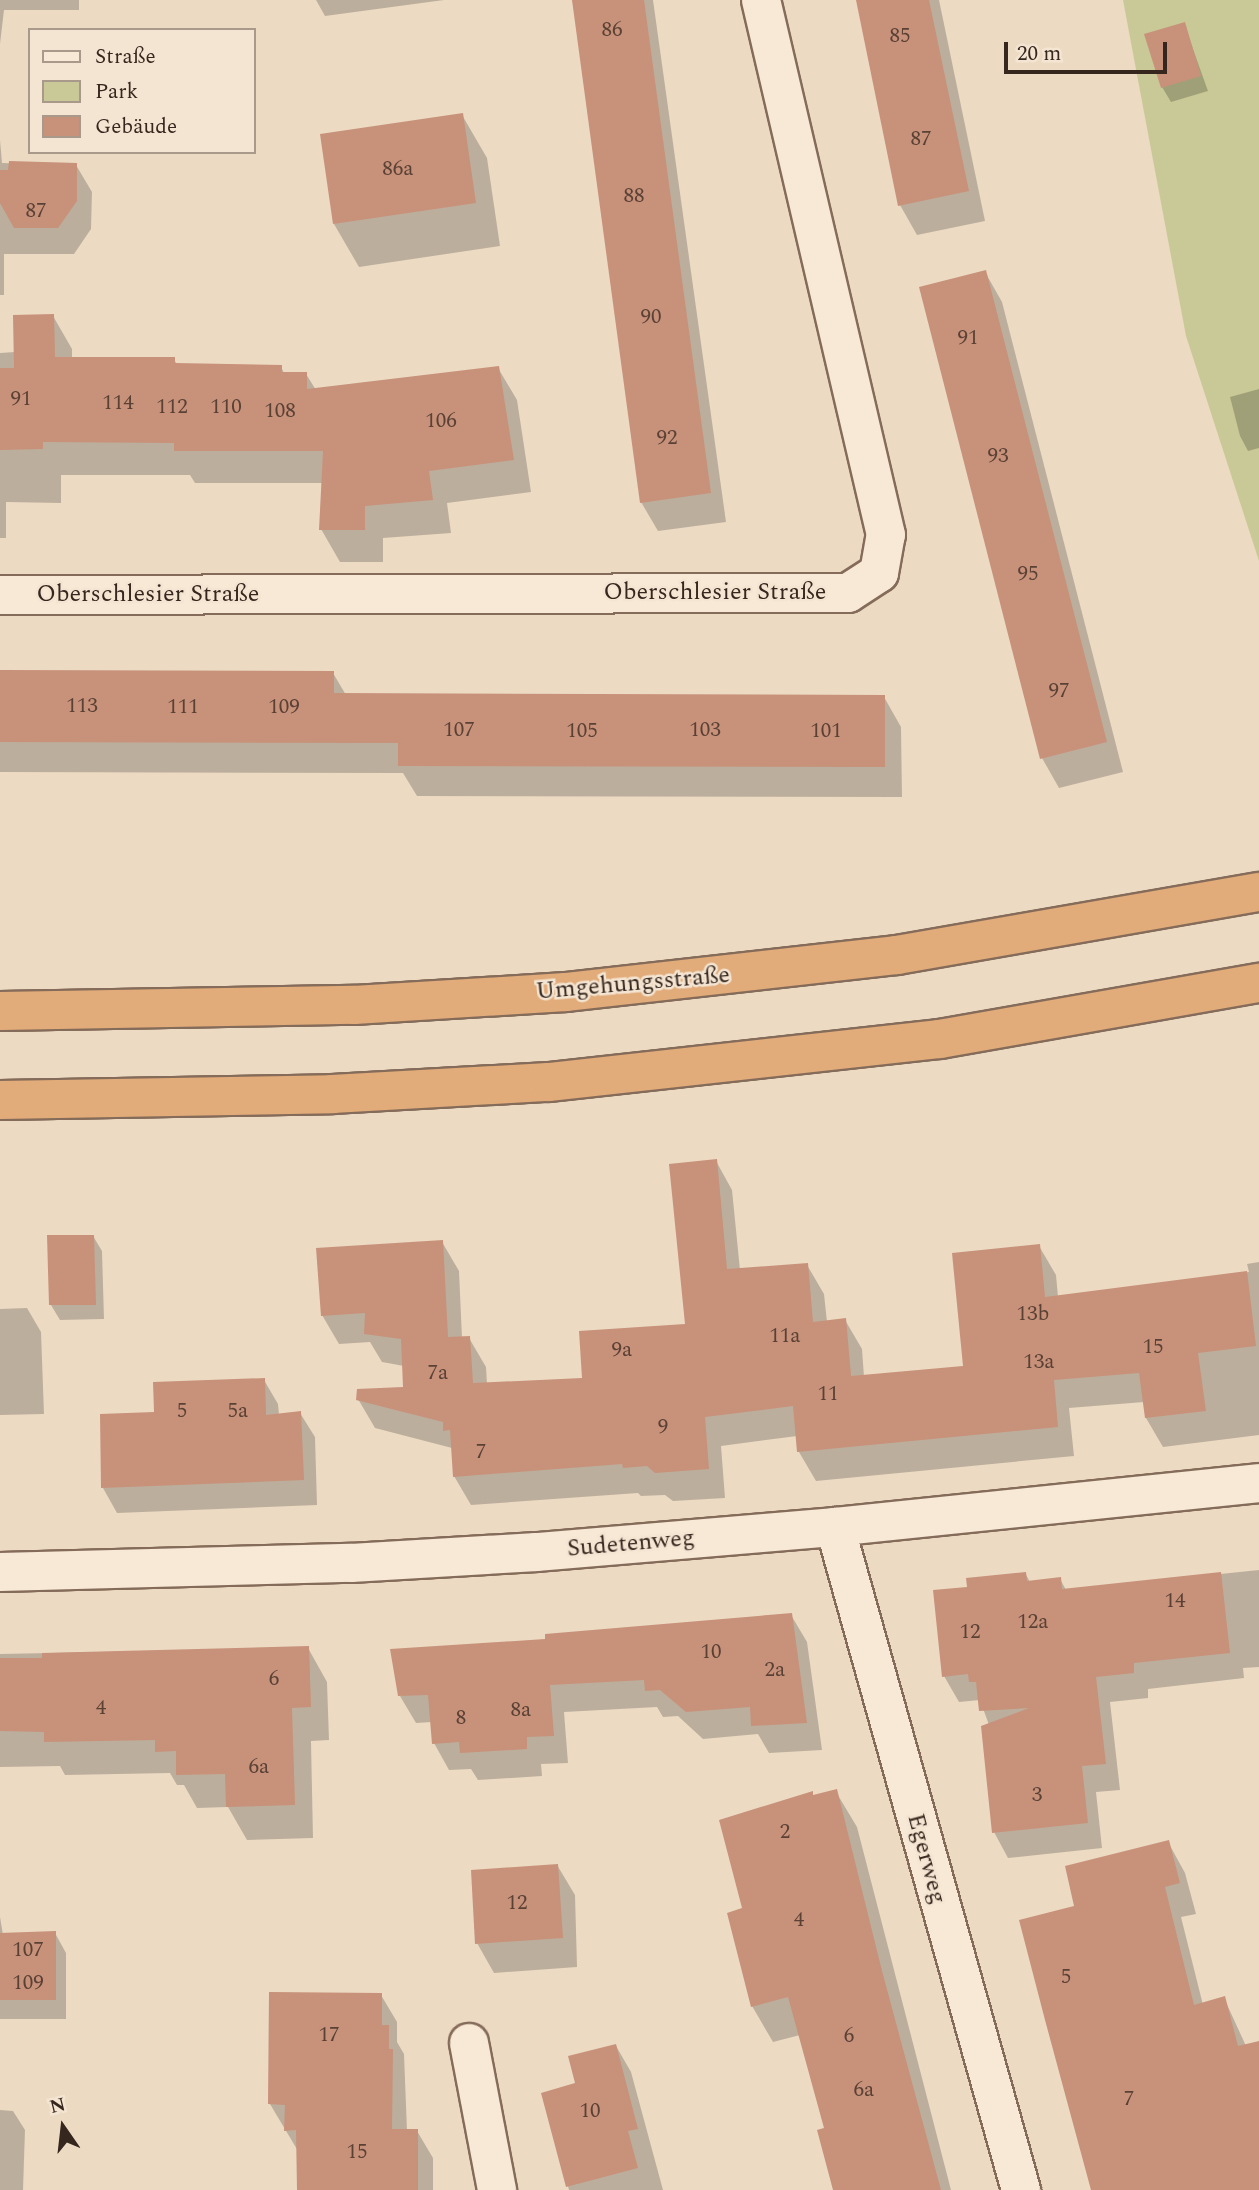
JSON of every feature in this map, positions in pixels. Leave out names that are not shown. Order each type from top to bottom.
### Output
[{"type":"highway","name":"Umgehungsstraße","points":[[0,1011],[354,1004],[580,990],[911,953],[1259,892]]},
{"type":"highway","points":[[0,1100],[332,1094],[549,1082],[940,1039],[1259,983]]},
{"type":"street","name":"Oberschlesier Straße","points":[[0,595],[848,593],[879,573],[886,535],[761,0]]},
{"type":"street","name":"Sudetenweg","points":[[0,1572],[365,1563],[835,1527],[1259,1483]]},
{"type":"street","name":"Egerweg","points":[[835,1527],[1021,2190]]},
{"type":"street","points":[[469,2043],[497,2190]]},
{"type":"green space","points":[[1123,0],[1259,0],[1259,561],[1186,336]]},
{"type":"building","points":[[572,0],[644,0],[711,493],[640,503]]},
{"type":"building","points":[[856,0],[929,0],[969,191],[898,206]]},
{"type":"building","points":[[1185,22],[1201,76],[1161,88],[1144,34]]},
{"type":"building","points":[[463,113],[476,203],[333,224],[320,134]]},
{"type":"building","points":[[9,161],[77,163],[77,201],[58,228],[14,228],[0,203],[0,170],[8,170]]},
{"type":"building","points":[[986,270],[1107,742],[1040,759],[919,287]]},
{"type":"building","points":[[54,314],[55,357],[175,357],[175,363],[282,365],[282,372],[307,372],[307,389],[499,366],[514,460],[429,471],[433,500],[365,506],[365,530],[319,530],[323,451],[174,451],[174,443],[43,442],[43,449],[0,450],[0,368],[14,368],[13,315]]},
{"type":"building","points":[[0,670],[334,671],[334,693],[885,695],[885,767],[398,766],[398,743],[0,742]]},
{"type":"building","points":[[717,1159],[727,1269],[808,1263],[813,1322],[846,1318],[851,1376],[963,1366],[952,1253],[1040,1244],[1045,1297],[1247,1271],[1256,1346],[1198,1353],[1206,1411],[1145,1418],[1139,1373],[1054,1380],[1058,1427],[797,1452],[793,1406],[705,1417],[709,1469],[655,1473],[647,1466],[623,1468],[622,1464],[453,1477],[450,1430],[443,1431],[443,1422],[356,1400],[357,1389],[403,1387],[401,1339],[364,1334],[365,1313],[321,1316],[316,1248],[443,1240],[448,1337],[470,1336],[473,1383],[582,1378],[579,1331],[685,1324],[669,1164]]},
{"type":"building","points":[[47,1235],[94,1235],[96,1305],[49,1305]]},
{"type":"building","points":[[265,1378],[266,1415],[301,1411],[304,1480],[101,1488],[100,1414],[154,1412],[153,1382]]},
{"type":"building","points":[[1026,1572],[1027,1581],[1061,1577],[1062,1589],[1221,1572],[1230,1653],[1134,1663],[1134,1673],[1096,1677],[1106,1764],[1082,1766],[1088,1823],[992,1833],[981,1726],[1029,1708],[979,1711],[976,1682],[969,1682],[968,1674],[942,1677],[933,1590],[967,1587],[966,1578]]},
{"type":"building","points":[[792,1613],[807,1723],[751,1726],[750,1707],[686,1712],[660,1690],[645,1691],[644,1680],[550,1685],[554,1736],[527,1737],[527,1749],[460,1753],[459,1742],[432,1744],[428,1695],[398,1696],[390,1649],[545,1639],[545,1634]]},
{"type":"building","points":[[309,1646],[311,1707],[292,1708],[295,1805],[226,1807],[225,1774],[176,1775],[176,1751],[155,1752],[155,1740],[44,1742],[44,1732],[0,1731],[0,1658],[42,1658],[42,1653]]},
{"type":"building","points":[[837,1789],[882,1971],[941,2190],[833,2190],[817,2130],[824,2128],[788,1997],[751,2007],[727,1913],[742,1908],[719,1820],[813,1791],[813,1795]]},
{"type":"building","points":[[1169,1840],[1180,1883],[1165,1887],[1194,2005],[1225,1996],[1238,2046],[1259,2041],[1259,2190],[1091,2190],[1019,1920],[1074,1906],[1065,1866]]},
{"type":"building","points":[[558,1864],[563,1938],[475,1944],[471,1870]]},
{"type":"building","points":[[56,1931],[56,2000],[0,2000],[0,1933]]},
{"type":"building","points":[[269,1992],[382,1993],[382,2025],[389,2025],[389,2049],[393,2049],[392,2129],[418,2129],[418,2190],[297,2190],[296,2130],[284,2131],[285,2105],[268,2104]]},
{"type":"building","points":[[616,2044],[638,2129],[628,2131],[638,2168],[566,2187],[541,2093],[575,2083],[568,2056]]}]
